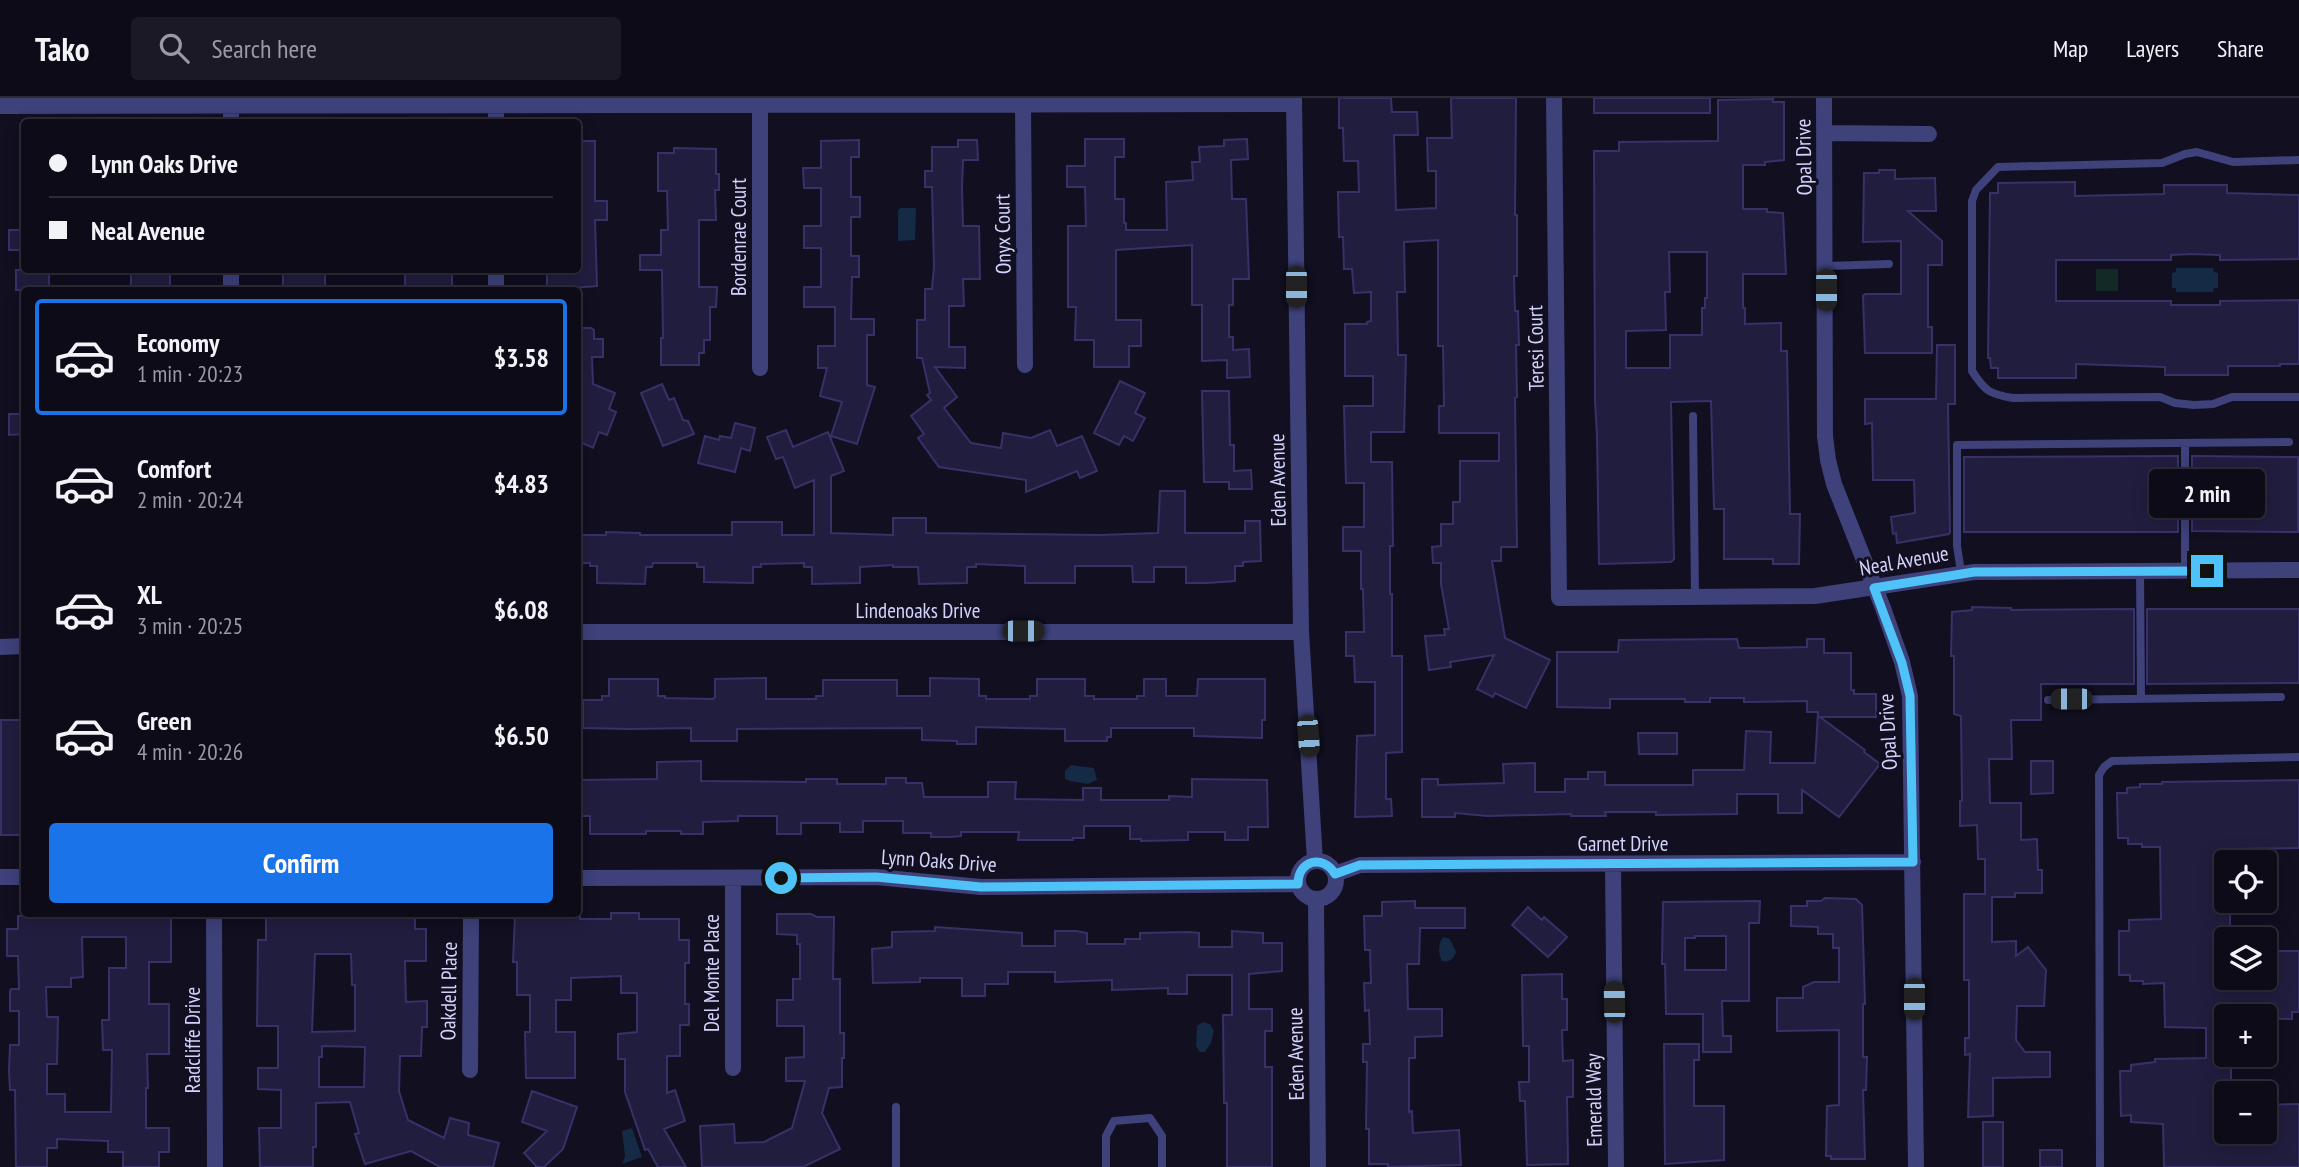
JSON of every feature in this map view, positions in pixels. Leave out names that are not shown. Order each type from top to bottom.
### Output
[{"type":"street","name":"Teresi Court","points":[[1554,98],[1559,598]]},
{"type":"street","name":"Opal Drive","points":[[1824,98],[1825,436],[1828,460],[1834,484],[1902,663],[1910,696],[1916,1167]]},
{"type":"street","points":[[0,106],[1294,101]]},
{"type":"street","name":"Eden Avenue","points":[[1294,101],[1301,632],[1315,861]]},
{"type":"street","name":"Onyx Court","points":[[1023,103],[1025,365]]},
{"type":"street","points":[[231,104],[231,119]]},
{"type":"street","points":[[496,105],[496,119]]},
{"type":"street","name":"Bordenrae Court","points":[[760,105],[760,368]]},
{"type":"street","points":[[1825,132],[1928,134]]},
{"type":"street","name":"Neal Avenue","points":[[1559,598],[1815,596],[1961,572],[2299,570]]},
{"type":"street","name":"Lindenoaks Drive","points":[[581,632],[1301,632]]},
{"type":"street","points":[[0,647],[21,646]]},
{"type":"street","points":[[1315,861],[1327,864],[1335,874],[1332,892],[1316,899],[1304,895],[1298,884],[1300,871],[1315,861]]},
{"type":"street","name":"Garnet Drive","points":[[1335,874],[1360,865],[1913,862]]},
{"type":"street","name":"Emerald Way","points":[[1613,865],[1616,1167]]},
{"type":"street","points":[[0,877],[21,877]]},
{"type":"street","name":"Lynn Oaks Drive","points":[[581,878],[876,877],[981,887],[1298,884]]},
{"type":"street","name":"Del Monte Place","points":[[733,879],[733,1068]]},
{"type":"street","name":"Eden Avenue","points":[[1316,899],[1318,1167]]},
{"type":"street","name":"Radcliffe Drive","points":[[214,917],[215,1167]]},
{"type":"street","name":"Oakdell Place","points":[[470,1070],[471,917]]},
{"type":"lane","points":[[2299,160],[2233,162],[2197,152],[2162,163],[1998,167],[1976,190],[1972,201],[1972,370],[1983,388],[1995,395],[2013,398],[2160,397],[2175,403],[2194,405],[2213,404],[2232,397],[2299,397]]},
{"type":"lane","points":[[1826,266],[1889,264]]},
{"type":"lane","points":[[1693,416],[1695,597]]},
{"type":"lane","points":[[1961,572],[1957,546],[1957,445],[2289,442]]},
{"type":"lane","points":[[2185,443],[2185,571]]},
{"type":"lane","points":[[2140,571],[2141,699]]},
{"type":"lane","points":[[2048,699],[2281,697]]},
{"type":"lane","points":[[2100,1167],[2099,775],[2104,766],[2112,761],[2299,757]]},
{"type":"lane","points":[[896,1107],[896,1167]]},
{"type":"lane","points":[[1106,1167],[1106,1136],[1114,1121],[1150,1118],[1162,1136],[1162,1167]]},
{"type":"green space","points":[[2096,269],[2118,269],[2118,291],[2096,291]]},
{"type":"water","points":[[916,208],[915,240],[898,241],[898,210]]},
{"type":"water","points":[[2176,268],[2213,268],[2214,272],[2218,273],[2218,288],[2214,288],[2213,292],[2176,292],[2176,288],[2172,288],[2172,273],[2176,272]]},
{"type":"water","points":[[1071,765],[1094,768],[1097,780],[1088,784],[1065,779],[1065,771]]},
{"type":"water","points":[[1443,937],[1450,939],[1456,952],[1447,961],[1442,961],[1439,952]]},
{"type":"water","points":[[1203,1022],[1210,1024],[1214,1031],[1205,1052],[1200,1052],[1196,1046],[1197,1026]]},
{"type":"water","points":[[632,1128],[642,1157],[622,1164],[625,1156],[622,1131]]},
{"type":"building","points":[[1339,98],[1391,98],[1392,112],[1417,112],[1418,135],[1394,135],[1396,210],[1436,208],[1436,171],[1428,171],[1427,138],[1452,138],[1451,98],[1516,98],[1517,276],[1514,276],[1519,345],[1516,345],[1515,398],[1517,547],[1501,547],[1501,561],[1492,561],[1505,638],[1550,660],[1526,708],[1495,693],[1493,697],[1477,689],[1494,655],[1450,662],[1451,667],[1429,670],[1425,636],[1445,635],[1444,629],[1449,629],[1441,584],[1441,563],[1433,563],[1432,547],[1441,546],[1441,524],[1453,524],[1453,502],[1460,502],[1460,461],[1499,461],[1499,433],[1439,433],[1439,406],[1444,406],[1443,346],[1438,346],[1438,240],[1404,242],[1405,292],[1397,292],[1398,355],[1406,355],[1404,432],[1371,432],[1371,462],[1392,462],[1392,656],[1402,656],[1402,752],[1386,753],[1386,799],[1391,799],[1392,816],[1355,817],[1357,736],[1375,735],[1375,682],[1355,682],[1354,656],[1346,656],[1346,632],[1364,632],[1363,589],[1361,551],[1343,551],[1343,527],[1364,527],[1364,483],[1346,483],[1344,406],[1373,406],[1373,376],[1345,376],[1345,324],[1367,324],[1371,321],[1371,292],[1354,293],[1352,269],[1344,269],[1343,237],[1339,237],[1338,192],[1359,192],[1358,161],[1344,161],[1343,128],[1339,128]]},
{"type":"building","points":[[1594,98],[1710,98],[1710,113],[1594,113]]},
{"type":"building","points":[[1773,99],[1773,102],[1784,102],[1784,160],[1765,162],[1765,165],[1743,165],[1743,209],[1767,209],[1767,212],[1783,213],[1786,274],[1743,274],[1743,308],[1745,324],[1781,323],[1781,351],[1787,351],[1790,514],[1800,514],[1799,564],[1773,564],[1773,559],[1724,559],[1724,509],[1714,509],[1711,401],[1671,402],[1674,559],[1671,562],[1599,564],[1594,151],[1619,151],[1619,142],[1718,141],[1718,100]],"holes":[[[1669,252],[1707,252],[1707,298],[1705,308],[1702,308],[1702,335],[1670,335],[1670,368],[1626,368],[1626,331],[1666,330],[1665,292],[1670,292]]]},
{"type":"building","points":[[1085,139],[1124,139],[1124,157],[1115,157],[1115,199],[1124,199],[1126,230],[1167,230],[1166,182],[1193,180],[1192,162],[1200,162],[1199,147],[1224,146],[1224,140],[1247,139],[1248,159],[1231,160],[1232,199],[1246,199],[1249,279],[1233,279],[1233,305],[1229,305],[1229,337],[1233,337],[1233,350],[1249,349],[1250,377],[1227,378],[1227,360],[1202,361],[1202,305],[1192,305],[1192,245],[1116,250],[1116,320],[1141,320],[1141,346],[1129,346],[1129,367],[1094,367],[1094,340],[1075,340],[1076,307],[1068,307],[1068,226],[1086,226],[1085,187],[1067,187],[1067,166],[1085,166]]},
{"type":"building","points":[[859,140],[859,157],[851,157],[851,197],[860,197],[860,217],[851,217],[851,256],[859,256],[859,277],[852,277],[851,319],[874,319],[874,335],[867,335],[867,385],[875,387],[857,444],[831,436],[842,402],[820,396],[827,368],[818,368],[818,346],[835,346],[835,307],[804,307],[804,287],[821,287],[821,248],[804,248],[804,226],[821,226],[821,188],[804,188],[803,168],[821,168],[821,141]]},
{"type":"building","points":[[958,140],[977,140],[978,160],[963,160],[962,187],[963,226],[979,226],[980,279],[963,279],[964,306],[949,306],[949,347],[965,347],[965,368],[935,367],[957,397],[944,408],[971,443],[1001,448],[1003,433],[1031,438],[1050,430],[1057,446],[1082,436],[1097,471],[1080,478],[1077,471],[1026,492],[1026,480],[939,467],[918,438],[924,434],[911,416],[931,400],[927,395],[930,393],[922,358],[917,358],[917,320],[925,320],[925,289],[932,289],[934,266],[932,187],[925,187],[925,171],[932,171],[932,147],[958,147]]},
{"type":"building","points":[[581,141],[595,141],[595,201],[607,201],[607,220],[595,220],[597,286],[547,287],[547,273],[581,273]]},
{"type":"building","points":[[674,148],[716,149],[716,174],[719,174],[719,190],[715,190],[716,220],[699,220],[699,287],[717,287],[716,307],[710,307],[710,340],[704,340],[704,353],[699,353],[699,365],[661,365],[662,270],[640,270],[640,255],[661,255],[661,230],[668,230],[667,191],[658,191],[658,153],[674,153]]},
{"type":"building","points":[[1879,170],[1895,170],[1895,179],[1935,178],[1936,211],[1908,211],[1942,241],[1942,265],[1928,265],[1928,327],[1932,327],[1932,353],[1865,353],[1863,296],[1901,294],[1901,241],[1863,242],[1864,173],[1879,173]]},
{"type":"building","points":[[2075,182],[2075,196],[2164,194],[2164,185],[2227,185],[2227,193],[2299,195],[2299,259],[2220,260],[2220,255],[2192,254],[2171,255],[2171,260],[2056,260],[2056,301],[2171,301],[2171,305],[2220,305],[2220,301],[2299,300],[2299,364],[2228,366],[2228,375],[2165,375],[2165,367],[2076,364],[2076,378],[1998,378],[1998,368],[1991,368],[1988,358],[1990,193],[1998,193],[1998,183]]},
{"type":"building","points":[[9,230],[21,230],[21,250],[9,250]]},
{"type":"building","points":[[16,270],[21,270],[21,273],[49,273],[49,287],[21,287],[21,290],[16,290]]},
{"type":"building","points":[[131,273],[170,273],[170,287],[131,287]]},
{"type":"building","points":[[283,273],[325,273],[325,287],[283,287]]},
{"type":"building","points":[[405,273],[452,273],[452,287],[405,287]]},
{"type":"building","points":[[581,328],[591,328],[594,330],[594,339],[603,339],[603,357],[592,357],[593,384],[615,393],[609,409],[616,412],[607,435],[599,432],[593,448],[581,442]]},
{"type":"building","points":[[1937,345],[1955,345],[1955,404],[1948,404],[1950,532],[1897,543],[1891,517],[1915,513],[1914,480],[1873,480],[1872,423],[1865,424],[1865,399],[1936,399]]},
{"type":"building","points":[[1120,381],[1145,393],[1135,413],[1145,418],[1133,441],[1124,436],[1119,445],[1094,433]]},
{"type":"building","points":[[662,384],[669,400],[674,398],[683,420],[688,421],[694,434],[663,446],[641,393]]},
{"type":"building","points":[[1202,391],[1229,391],[1230,445],[1234,445],[1234,471],[1251,470],[1252,489],[1229,489],[1229,482],[1204,482]]},
{"type":"building","points":[[9,414],[21,414],[21,434],[9,435]]},
{"type":"building","points":[[735,423],[755,428],[750,451],[741,448],[735,472],[698,463],[705,436],[719,440],[720,436],[731,438]]},
{"type":"building","points":[[786,430],[793,447],[828,432],[844,471],[831,476],[831,533],[893,535],[893,518],[926,518],[926,533],[1158,533],[1160,491],[1185,491],[1185,533],[1245,533],[1245,521],[1260,521],[1261,561],[1243,562],[1243,566],[1235,566],[1235,581],[1207,583],[1186,583],[1186,567],[1154,567],[1154,582],[1133,582],[1132,566],[1075,566],[1075,583],[1025,583],[1025,566],[976,564],[976,567],[967,567],[967,583],[919,584],[918,567],[893,565],[860,567],[860,583],[812,584],[812,567],[804,567],[804,563],[761,564],[761,567],[753,567],[753,583],[704,582],[704,567],[697,567],[697,563],[653,563],[652,567],[646,567],[645,584],[597,583],[597,566],[581,563],[581,535],[606,535],[606,532],[640,535],[732,535],[732,522],[782,522],[782,535],[814,535],[814,480],[795,488],[783,457],[776,459],[767,437]]},
{"type":"building","points":[[2178,456],[2178,532],[1964,532],[1964,457]]},
{"type":"building","points":[[2192,456],[2298,457],[2298,532],[2192,531]]},
{"type":"building","points":[[1972,607],[2011,610],[2134,609],[2134,684],[2041,684],[2041,720],[2011,720],[2012,759],[1989,759],[1990,803],[2021,803],[2021,840],[2037,839],[2038,870],[2042,870],[2042,893],[2015,893],[2015,897],[1992,897],[1992,942],[2016,941],[2016,956],[2028,947],[2046,970],[2044,1006],[2017,1006],[2016,1040],[2025,1052],[2050,1052],[2050,1077],[1993,1078],[1993,1116],[1968,1117],[1970,1054],[1965,1055],[1965,1038],[1969,1038],[1969,980],[1964,980],[1964,894],[1985,894],[1985,859],[1978,859],[1977,825],[1960,826],[1961,716],[1954,714],[1954,656],[1951,656],[1952,612],[1972,610]]},
{"type":"building","points":[[2147,609],[2299,609],[2299,683],[2147,684]]},
{"type":"building","points":[[1737,639],[1739,648],[1763,648],[1807,647],[1807,639],[1824,639],[1824,653],[1851,653],[1851,690],[1854,690],[1854,694],[1876,694],[1876,717],[1820,717],[1880,764],[1839,817],[1802,790],[1802,813],[1778,813],[1778,794],[1737,794],[1737,814],[1656,815],[1656,812],[1605,812],[1606,816],[1488,816],[1455,813],[1455,817],[1422,817],[1422,779],[1438,779],[1438,785],[1504,783],[1503,764],[1535,763],[1535,792],[1565,792],[1565,779],[1588,779],[1588,772],[1605,772],[1605,785],[1693,785],[1693,770],[1744,770],[1746,731],[1771,732],[1770,763],[1815,763],[1818,712],[1807,712],[1807,701],[1744,702],[1744,698],[1710,698],[1710,702],[1685,702],[1685,699],[1610,699],[1610,708],[1557,707],[1557,652],[1618,652],[1619,640]]},
{"type":"building","points":[[766,678],[766,699],[816,699],[816,696],[823,696],[823,680],[897,680],[897,696],[930,696],[930,678],[979,679],[979,696],[986,696],[986,699],[1030,699],[1030,696],[1037,696],[1037,679],[1085,679],[1085,696],[1094,696],[1094,699],[1137,699],[1137,696],[1144,696],[1144,679],[1166,679],[1166,696],[1197,696],[1198,679],[1265,679],[1265,720],[1262,720],[1262,738],[1194,736],[1194,728],[1111,728],[1111,737],[1107,737],[1107,741],[1065,741],[1065,729],[976,727],[976,744],[922,740],[922,728],[737,729],[737,741],[691,741],[691,728],[583,728],[583,700],[602,700],[602,696],[609,696],[609,679],[658,679],[658,696],[713,699],[715,679]]},
{"type":"building","points":[[1,720],[21,720],[21,835],[1,835]]},
{"type":"building","points":[[1638,733],[1677,733],[1677,754],[1639,754]]},
{"type":"building","points":[[701,761],[701,781],[806,782],[806,779],[837,779],[837,784],[886,784],[886,778],[906,778],[906,783],[922,783],[924,797],[988,797],[988,782],[1016,782],[1015,799],[1083,800],[1083,788],[1101,788],[1101,800],[1169,800],[1169,796],[1192,797],[1192,779],[1267,780],[1268,827],[1248,827],[1248,840],[1225,840],[1225,832],[1188,832],[1188,840],[1141,841],[1130,839],[1130,826],[1084,826],[1084,838],[1018,840],[1019,832],[961,832],[961,836],[950,837],[931,837],[931,833],[903,833],[903,821],[863,821],[863,832],[840,832],[840,823],[801,823],[801,834],[777,834],[777,816],[738,816],[738,821],[703,822],[703,834],[646,831],[646,834],[590,834],[590,816],[581,816],[581,780],[657,779],[657,762]]},
{"type":"building","points":[[2031,761],[2053,761],[2053,793],[2031,794]]},
{"type":"building","points":[[2299,780],[2299,848],[2214,850],[2214,913],[2230,913],[2230,927],[2214,927],[2214,990],[2277,990],[2277,951],[2299,951],[2299,1012],[2292,1012],[2292,1019],[2277,1019],[2277,1004],[2214,1004],[2214,1067],[2231,1067],[2231,1081],[2214,1081],[2214,1144],[2277,1144],[2277,1105],[2299,1104],[2299,1167],[2164,1167],[2163,1124],[2131,1122],[2131,1115],[2121,1116],[2120,1071],[2131,1071],[2131,1065],[2155,1062],[2155,1059],[2206,1058],[2206,1028],[2165,1027],[2164,983],[2143,984],[2143,981],[2130,981],[2130,975],[2119,975],[2119,931],[2129,931],[2129,920],[2161,919],[2160,847],[2128,844],[2128,838],[2118,838],[2117,793],[2127,793],[2127,788],[2140,787],[2140,784]]},
{"type":"building","points":[[1825,898],[1856,899],[1862,905],[1865,1004],[1863,1057],[1867,1057],[1866,1090],[1863,1090],[1865,1159],[1831,1159],[1831,1156],[1826,1156],[1827,1106],[1839,1105],[1839,1030],[1777,1031],[1777,998],[1803,998],[1803,987],[1814,982],[1839,982],[1839,948],[1833,948],[1833,934],[1818,934],[1818,927],[1791,926],[1791,906],[1807,906],[1807,901],[1821,901]]},
{"type":"building","points":[[1415,901],[1415,908],[1465,908],[1465,928],[1420,928],[1419,964],[1407,964],[1408,1009],[1442,1009],[1442,1036],[1415,1037],[1415,1058],[1409,1058],[1409,1112],[1412,1111],[1413,1133],[1459,1130],[1461,1165],[1388,1167],[1388,1164],[1369,1164],[1369,1129],[1366,1129],[1367,1062],[1363,1062],[1363,1044],[1370,1044],[1369,1010],[1365,1011],[1364,983],[1371,983],[1370,950],[1365,950],[1364,916],[1382,916],[1382,902]]},
{"type":"building","points":[[1760,901],[1759,923],[1749,923],[1749,1001],[1722,1001],[1723,1036],[1731,1036],[1731,1052],[1703,1052],[1703,1014],[1666,1014],[1665,964],[1662,964],[1663,902]],"holes":[[[1726,936],[1726,970],[1685,970],[1685,938]]]},
{"type":"building","points":[[1528,907],[1567,937],[1548,957],[1512,925]]},
{"type":"building","points":[[611,913],[639,913],[639,919],[679,919],[679,940],[689,940],[689,963],[685,963],[685,1004],[689,1004],[689,1025],[680,1025],[680,1056],[667,1056],[667,1093],[675,1090],[685,1121],[664,1129],[686,1167],[658,1167],[648,1149],[645,1150],[625,1092],[625,1059],[618,1059],[618,1034],[637,1032],[637,993],[621,993],[621,976],[571,978],[571,1000],[556,1000],[556,1032],[575,1032],[575,1078],[526,1078],[525,1032],[530,1032],[530,995],[517,995],[517,962],[513,962],[515,917],[611,919]]},
{"type":"building","points":[[777,914],[834,917],[833,979],[840,979],[840,1033],[844,1033],[844,1058],[842,1087],[829,1088],[822,1113],[840,1149],[803,1167],[702,1167],[700,1126],[734,1124],[735,1143],[764,1142],[792,1128],[805,1081],[786,1081],[786,1058],[804,1057],[804,1026],[777,1026],[777,1000],[793,1000],[793,979],[800,979],[800,944],[797,944],[797,935],[777,934]]},
{"type":"building","points":[[18,916],[171,917],[171,962],[149,962],[149,1004],[169,1004],[169,1054],[147,1054],[146,1128],[169,1128],[169,1152],[159,1152],[159,1167],[123,1167],[123,1152],[108,1152],[108,1141],[57,1139],[57,1148],[47,1148],[47,1167],[16,1167],[15,1090],[10,1090],[9,1071],[10,1045],[19,1045],[19,1011],[10,1011],[10,991],[19,989],[18,956],[7,956],[7,929],[18,929]],"holes":[[[82,937],[126,937],[126,968],[109,968],[109,1020],[102,1020],[103,1050],[112,1050],[111,1112],[65,1112],[65,1094],[47,1094],[47,1064],[57,1064],[58,1017],[47,1017],[46,987],[71,987],[71,978],[83,977]]]},
{"type":"building","points":[[266,917],[415,917],[415,929],[426,929],[426,961],[405,961],[406,1002],[427,1001],[427,1027],[422,1027],[421,1056],[400,1056],[399,1091],[408,1120],[444,1138],[450,1118],[469,1123],[468,1135],[499,1143],[493,1167],[440,1167],[411,1151],[365,1164],[355,1134],[359,1133],[350,1102],[316,1103],[313,1167],[260,1167],[259,1128],[281,1128],[281,1090],[258,1089],[258,1068],[278,1068],[278,1026],[257,1026],[258,940],[266,940]],"holes":[[[315,954],[351,954],[352,985],[355,985],[355,1031],[312,1032]],[[322,1046],[365,1047],[364,1087],[319,1087],[319,1057],[322,1057]]]},
{"type":"building","points":[[935,927],[1022,933],[1022,946],[1055,946],[1055,931],[1087,933],[1087,944],[1125,944],[1125,939],[1140,939],[1140,933],[1189,932],[1199,933],[1199,947],[1232,947],[1232,931],[1263,933],[1263,943],[1282,943],[1282,971],[1249,974],[1249,1009],[1272,1009],[1272,1031],[1265,1031],[1265,1067],[1272,1067],[1272,1167],[1227,1167],[1223,1015],[1232,1015],[1232,975],[1187,975],[1187,994],[1168,994],[1168,988],[1112,990],[1112,980],[1055,982],[1055,972],[1008,972],[1008,984],[985,984],[985,996],[962,996],[962,978],[920,978],[920,982],[873,983],[872,949],[892,947],[892,932],[935,931]]},
{"type":"building","points":[[1562,974],[1562,999],[1567,999],[1567,1030],[1562,1030],[1563,1061],[1573,1060],[1573,1097],[1567,1097],[1568,1164],[1527,1165],[1525,1101],[1520,1101],[1519,1082],[1529,1082],[1529,1046],[1523,1046],[1522,975]]},
{"type":"building","points":[[1664,1044],[1699,1044],[1699,1060],[1694,1060],[1694,1106],[1724,1106],[1724,1160],[1665,1164]]},
{"type":"building","points":[[532,1091],[577,1107],[563,1149],[544,1167],[537,1167],[524,1153],[547,1131],[522,1122]]},
{"type":"building","points":[[1983,1122],[2003,1122],[2003,1167],[1983,1167]]},
{"type":"building","points":[[2040,1150],[2062,1150],[2062,1167],[2040,1167]]},
{"type":"route","points":[[781,878],[876,877],[981,887],[1298,884],[1300,871],[1315,861],[1327,864],[1335,874],[1360,865],[1913,862],[1910,696],[1902,663],[1874,588],[1961,572],[2207,571]]}]
